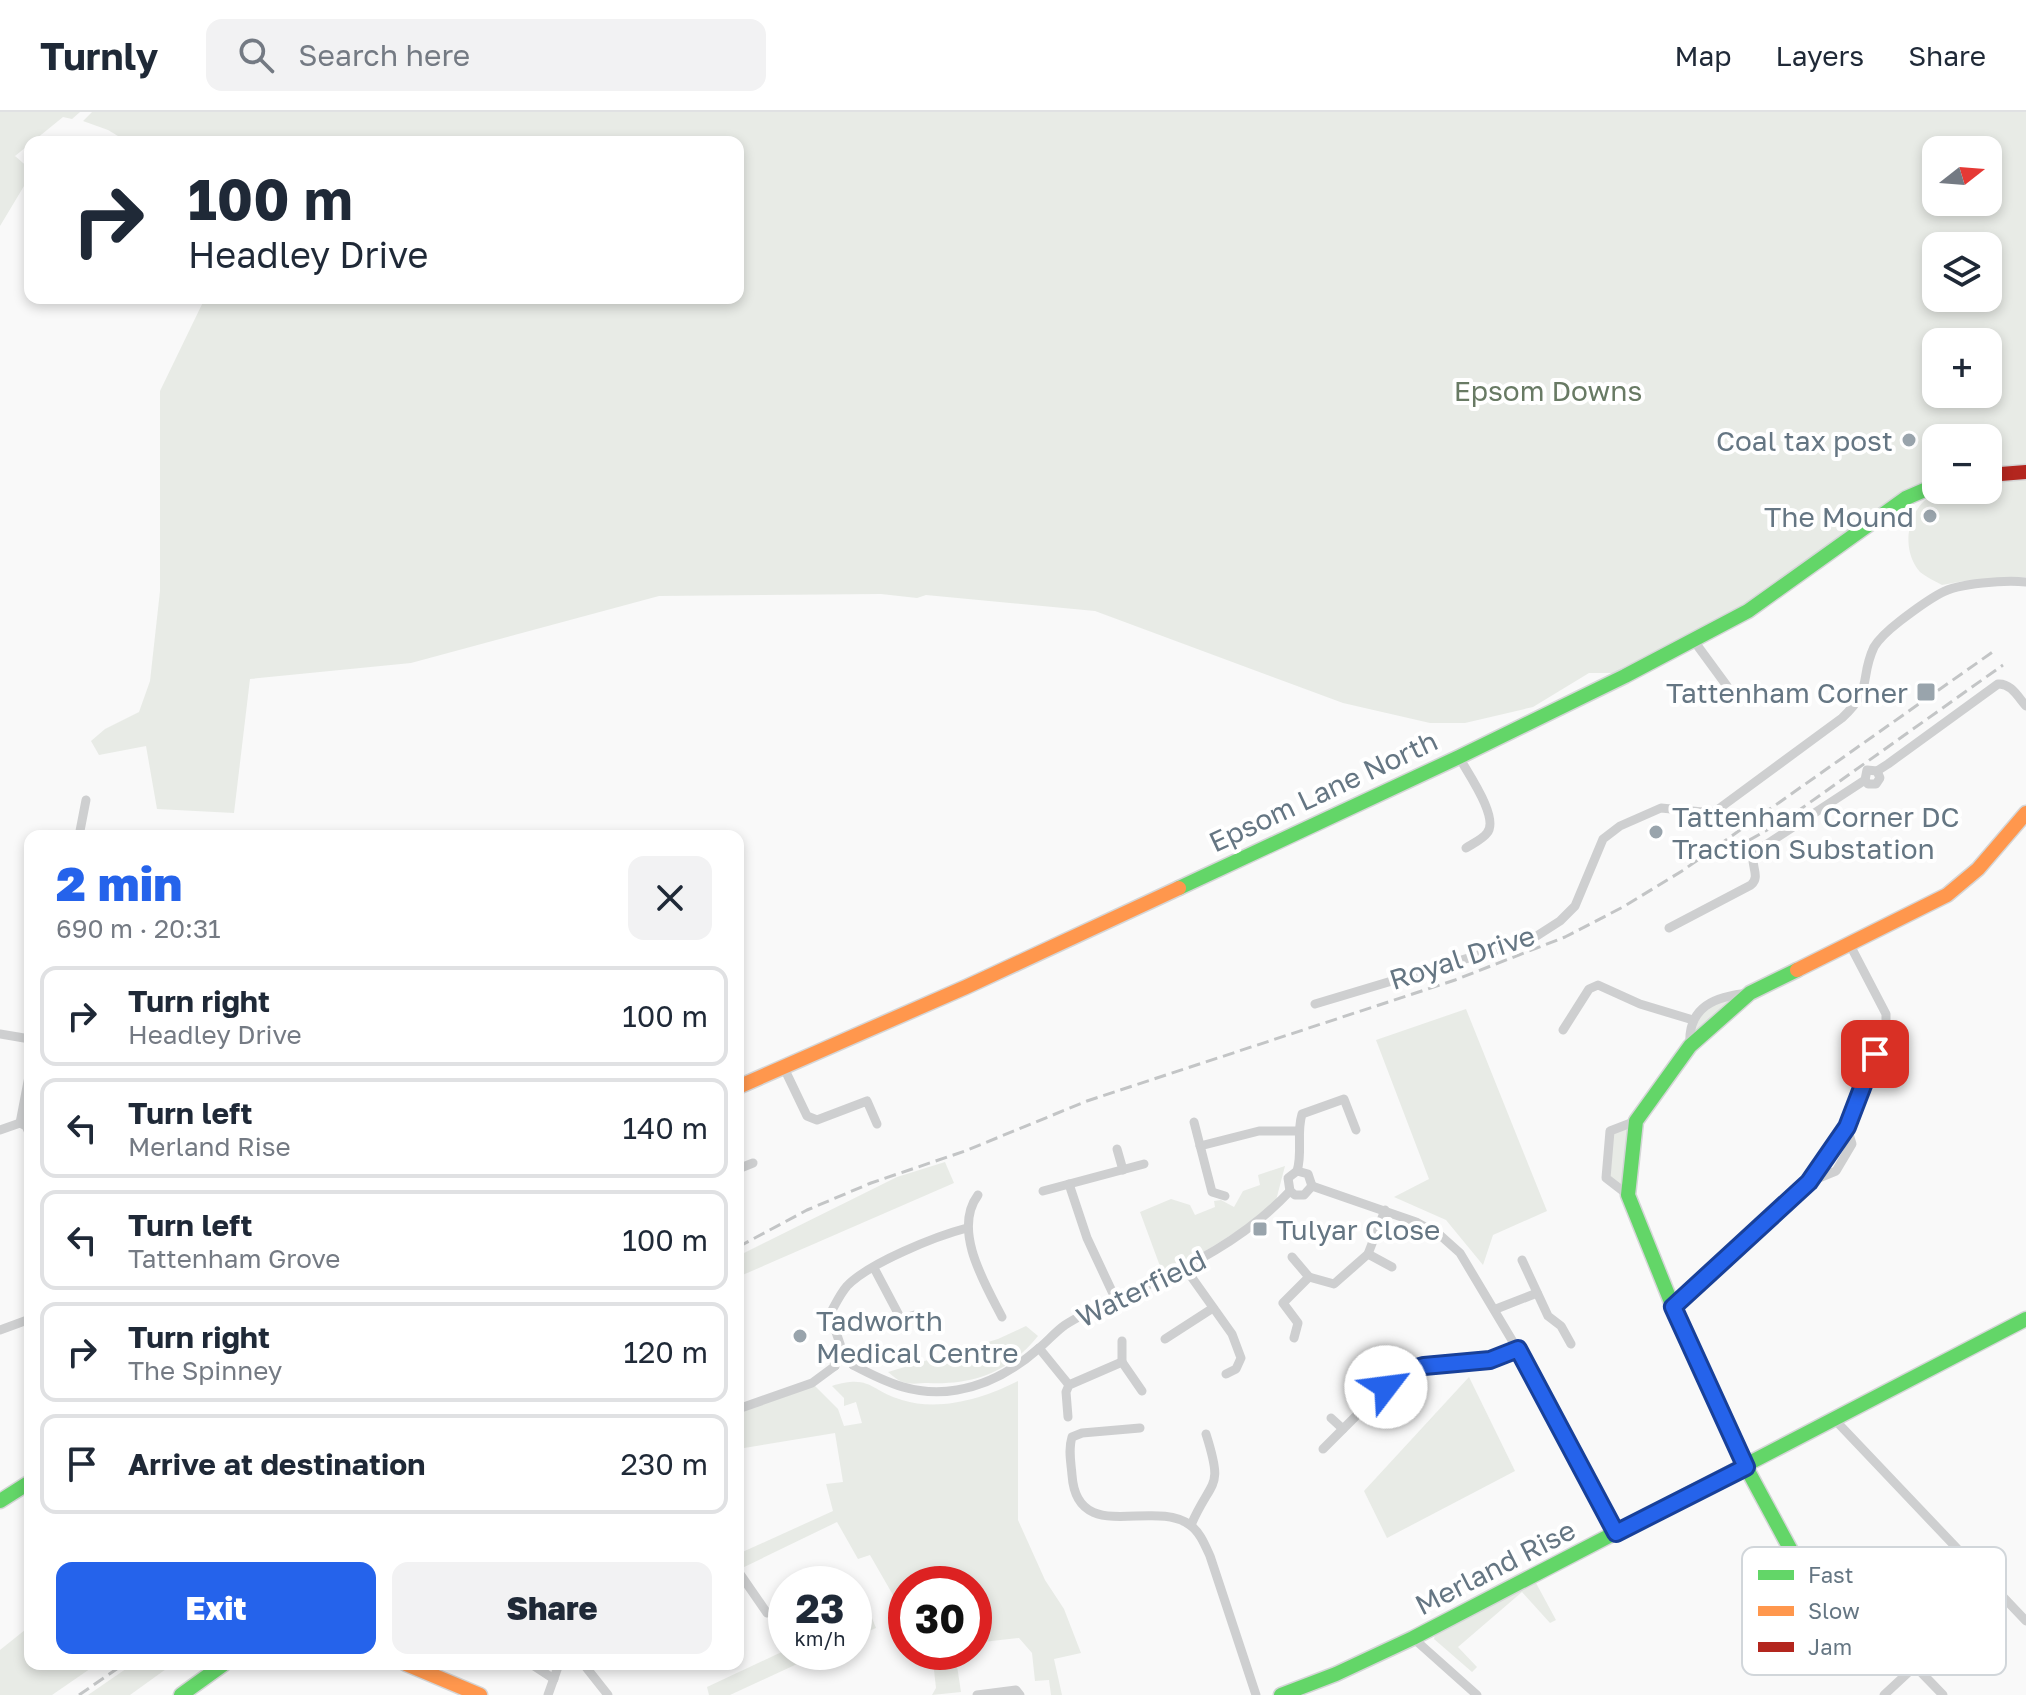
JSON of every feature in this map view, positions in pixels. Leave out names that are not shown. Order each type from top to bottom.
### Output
[{"type":"street","points":[[2002,474],[2026,472]]},
{"type":"street","name":"Epsom Lane North","points":[[744,1085],[966,987],[1459,757],[1694,641],[1756,605],[1906,498],[1922,491]]},
{"type":"street","name":"Royal Drive","points":[[1315,1004],[1532,939],[1560,921],[1575,906],[1603,839],[1620,826],[1661,808],[1713,813],[1842,718],[1857,704],[1865,689],[1875,645],[1916,609],[1943,591],[1955,588],[2026,582]]},
{"type":"street","points":[[1694,641],[1727,686]]},
{"type":"street","points":[[1669,928],[1751,885],[1756,875],[1753,857],[1758,850],[1865,780],[1870,785],[1878,782],[1877,771],[1998,684],[2004,683],[2010,687],[2026,706]]},
{"type":"street","points":[[1459,757],[1482,798],[1490,820],[1486,835],[1466,848]]},
{"type":"street","points":[[80,830],[86,800]]},
{"type":"street","points":[[1789,1547],[1746,1467],[1673,1307],[1628,1195],[1636,1121],[1690,1046],[1750,993],[1947,895],[1965,882],[2026,813]]},
{"type":"street","points":[[1673,1307],[1809,1182],[1847,1127],[1886,1029],[1886,1014],[1850,945]]},
{"type":"street","points":[[1563,1030],[1589,989],[1598,985],[1640,1004],[1693,1020]]},
{"type":"street","points":[[1690,1046],[1693,1020],[1707,1004],[1725,995],[1750,993]]},
{"type":"street","points":[[0,1034],[24,1038]]},
{"type":"street","points":[[784,1068],[807,1116],[817,1120],[867,1101],[877,1124]]},
{"type":"street","points":[[1312,1186],[1304,1195],[1295,1195],[1290,1191],[1288,1178],[1297,1171],[1301,1158],[1299,1131],[1302,1114],[1344,1099],[1356,1130]]},
{"type":"street","points":[[20,1123],[24,1102]]},
{"type":"street","points":[[1628,1195],[1606,1178],[1606,1156],[1610,1131],[1636,1121]]},
{"type":"street","points":[[1194,1122],[1212,1192],[1225,1196]]},
{"type":"street","points":[[0,1130],[20,1123],[24,1125]]},
{"type":"street","points":[[1809,1182],[1836,1171],[1852,1144],[1847,1127]]},
{"type":"street","points":[[1200,1146],[1259,1131],[1299,1131]]},
{"type":"street","points":[[1117,1149],[1123,1170]]},
{"type":"street","points":[[744,1167],[753,1163]]},
{"type":"street","points":[[1043,1191],[1144,1164]]},
{"type":"street","points":[[1297,1171],[1308,1174],[1312,1186]]},
{"type":"street","points":[[1069,1184],[1087,1238],[1116,1300]]},
{"type":"street","points":[[1312,1186],[1416,1222],[1441,1236],[1460,1253],[1496,1309],[1616,1533]]},
{"type":"street","name":"Waterfield","points":[[853,1365],[898,1388],[928,1392],[956,1390],[1003,1375],[1064,1326],[1221,1249],[1257,1224],[1290,1191]]},
{"type":"street","points":[[978,1195],[971,1203],[967,1228],[980,1275],[1002,1317]]},
{"type":"street","points":[[1292,1257],[1309,1277],[1334,1284],[1368,1254],[1385,1210]]},
{"type":"street","points":[[842,1350],[833,1357],[835,1366],[844,1371],[853,1365],[852,1354],[842,1350],[830,1314],[847,1286],[874,1268],[941,1234],[967,1228]]},
{"type":"street","points":[[1368,1254],[1392,1267]]},
{"type":"street","points":[[1522,1260],[1548,1316],[1561,1326],[1571,1344]]},
{"type":"street","points":[[874,1268],[901,1319],[918,1314]]},
{"type":"street","points":[[1185,1268],[1232,1334],[1241,1358],[1236,1369],[1226,1374]]},
{"type":"street","points":[[1294,1338],[1298,1323],[1283,1303],[1309,1277]]},
{"type":"street","points":[[1496,1309],[1537,1293]]},
{"type":"street","points":[[1165,1339],[1213,1308]]},
{"type":"street","name":"Merland Rise","points":[[1281,1695],[1336,1674],[1413,1638],[2026,1319]]},
{"type":"street","points":[[0,1330],[24,1321]]},
{"type":"street","points":[[1122,1341],[1122,1362],[1142,1391]]},
{"type":"street","points":[[1039,1348],[1069,1385]]},
{"type":"street","points":[[1323,1449],[1399,1373],[1424,1366],[1490,1360],[1518,1349]]},
{"type":"street","points":[[1068,1417],[1066,1392],[1069,1385],[1122,1362]]},
{"type":"street","points":[[744,1407],[812,1383],[835,1366]]},
{"type":"street","points":[[1331,1418],[1343,1429]]},
{"type":"street","points":[[1835,1420],[1956,1547]]},
{"type":"street","points":[[1140,1428],[1082,1433],[1072,1437],[1069,1446],[1072,1483],[1083,1507],[1100,1515],[1125,1518],[1165,1516],[1191,1525],[1210,1556],[1256,1695]]},
{"type":"street","points":[[1191,1525],[1215,1483],[1217,1467],[1206,1434]]},
{"type":"street","points":[[0,1501],[24,1486]]},
{"type":"street","points":[[744,1580],[767,1613]]},
{"type":"street","points":[[2006,1600],[2026,1621]]},
{"type":"street","points":[[1413,1638],[1477,1695]]},
{"type":"street","points":[[181,1695],[216,1670]]},
{"type":"street","points":[[420,1670],[480,1695]]},
{"type":"street","points":[[540,1670],[554,1679]]},
{"type":"street","points":[[548,1695],[557,1670]]},
{"type":"street","points":[[588,1670],[608,1695]]},
{"type":"street","points":[[1884,1695],[1905,1675]]},
{"type":"street","points":[[1924,1675],[1943,1695]]},
{"type":"street","points":[[977,1695],[1016,1690],[1020,1695]]},
{"type":"green space","points":[[0,112],[80,112],[72,119],[63,117],[40,136],[24,136],[24,149],[15,156],[24,164],[24,186],[0,226]]},
{"type":"green space","name":"Epsom Downs","points":[[92,112],[2026,112],[2026,577],[1942,585],[1920,572],[1908,541],[1912,520],[1922,503],[2002,504],[2002,481],[2013,480],[2002,479],[2002,424],[1922,424],[1922,492],[1906,498],[1730,613],[1684,638],[1613,673],[1589,673],[1533,707],[1465,723],[1430,723],[1343,703],[1095,611],[926,595],[917,598],[881,594],[659,596],[411,663],[250,679],[234,813],[157,809],[146,746],[99,755],[91,741],[105,729],[139,712],[150,681],[160,591],[160,391],[202,304],[744,304],[744,136],[118,136],[83,121]]},
{"type":"green space","points":[[1750,993],[1690,1046],[1693,1020],[1707,1004]]},
{"type":"green space","points":[[1466,1009],[1547,1211],[1493,1235],[1483,1265],[1446,1220],[1394,1197],[1429,1179],[1376,1040]]},
{"type":"green space","points":[[1636,1121],[1628,1195],[1606,1178],[1610,1131]]},
{"type":"green space","points":[[945,1162],[954,1183],[744,1274],[744,1253],[897,1177]]},
{"type":"green space","points":[[1285,1166],[1274,1208],[1164,1277],[1140,1212],[1171,1199],[1190,1205],[1195,1215],[1215,1207],[1214,1201],[1221,1200],[1234,1207],[1243,1191],[1260,1185],[1258,1175]]},
{"type":"green space","points":[[1026,1326],[1038,1336],[1015,1359],[989,1374],[961,1382],[909,1383],[888,1372],[998,1339]]},
{"type":"green space","points":[[1469,1377],[1515,1471],[1387,1538],[1364,1491]]},
{"type":"green space","points":[[1018,1381],[1018,1520],[1045,1580],[1064,1609],[1081,1653],[1054,1659],[1062,1695],[1051,1695],[1049,1680],[1035,1681],[1032,1653],[1019,1638],[992,1641],[992,1566],[888,1566],[888,1586],[870,1555],[858,1559],[837,1522],[744,1567],[744,1551],[833,1511],[826,1484],[843,1482],[835,1433],[744,1448],[744,1407],[812,1383],[838,1409],[844,1426],[862,1423],[856,1402],[844,1406],[844,1398],[832,1386],[845,1383],[863,1383],[891,1396],[917,1403],[947,1404],[977,1398]]},
{"type":"green space","points":[[1536,1583],[1556,1620],[1550,1623],[1522,1592],[1458,1647],[1477,1667],[1472,1672],[1434,1639],[1435,1634]]},
{"type":"green space","points":[[24,1631],[24,1670],[88,1670],[52,1695],[0,1695],[0,1650]]},
{"type":"green space","points":[[768,1658],[768,1670],[784,1670],[730,1695],[709,1695],[707,1687]]},
{"type":"green space","points":[[124,1670],[165,1670],[130,1695],[88,1695]]},
{"type":"green space","points":[[934,1670],[958,1670],[961,1692],[932,1695],[936,1688]]},
{"type":"railway","points":[[744,1244],[807,1210],[871,1183],[965,1151],[1087,1101],[1455,980],[1565,937],[1682,871],[1994,651]]},
{"type":"railway","points":[[1718,858],[1788,818],[2003,665]]},
{"type":"railway","points":[[79,1695],[115,1670]]},
{"type":"traffic: fast","points":[[1179,888],[1459,757],[1625,676],[1748,611],[1906,498],[1922,491]]},
{"type":"traffic: fast","points":[[1789,1547],[1746,1467],[1673,1307],[1628,1195],[1636,1121],[1690,1046],[1750,993],[1797,970]]},
{"type":"traffic: fast","points":[[1281,1695],[1336,1674],[1413,1638],[2026,1319]]},
{"type":"traffic: fast","points":[[0,1501],[24,1486]]},
{"type":"traffic: fast","points":[[181,1695],[216,1670]]},
{"type":"traffic: slow","points":[[1797,970],[1947,895],[1978,869],[2026,813]]},
{"type":"traffic: slow","points":[[744,1084],[966,987],[1179,888]]},
{"type":"traffic: slow","points":[[420,1670],[480,1695]]},
{"type":"traffic: jam","points":[[2002,474],[2026,472]]},
{"type":"place","name":"Coal tax post","points":[[1909,440]]},
{"type":"place","name":"The Mound","points":[[1930,516]]},
{"type":"place","name":"Tattenham Corner","points":[[1926,692]]},
{"type":"place","name":"Tattenham Corner DC Traction Substation","points":[[1656,832]]},
{"type":"place","name":"Tulyar Close","points":[[1260,1229]]},
{"type":"place","name":"Tadworth Medical Centre","points":[[800,1336]]},
{"type":"route","points":[[1386,1387],[1399,1373],[1424,1366],[1490,1360],[1518,1349],[1616,1533],[1746,1467],[1673,1307],[1809,1182],[1847,1127],[1875,1054]]}]
